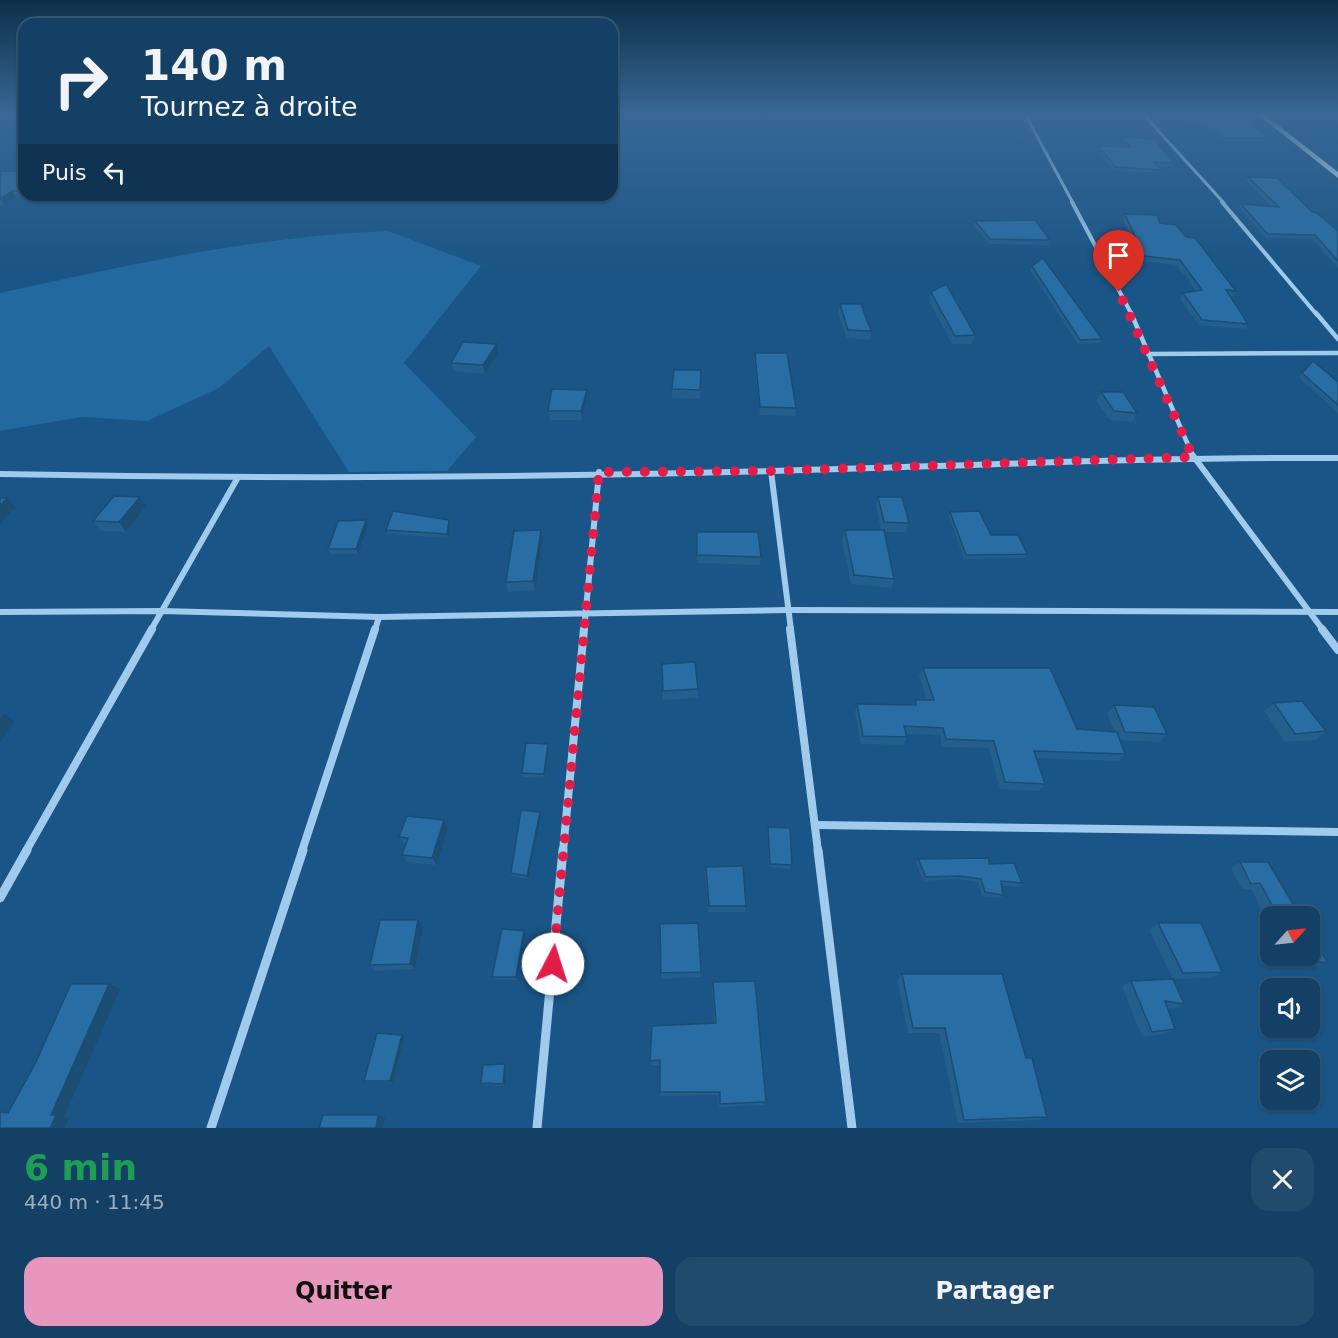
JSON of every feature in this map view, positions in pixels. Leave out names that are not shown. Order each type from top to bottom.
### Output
[{"type":"main road","points":[[1326,167],[1338,176]]},
{"type":"street","points":[[1053,167],[1130,311],[1193,457],[1338,650]]},
{"type":"street","points":[[1193,167],[1338,339]]},
{"type":"street","points":[[1148,354],[1338,353]]},
{"type":"street","points":[[0,474],[237,479],[771,471],[1193,457],[1338,458]]},
{"type":"street","points":[[771,471],[852,1128]]},
{"type":"street","points":[[537,1128],[599,472]]},
{"type":"street","points":[[0,898],[237,479]]},
{"type":"street","points":[[0,612],[162,611],[379,617],[788,610],[1338,612]]},
{"type":"street","points":[[211,1128],[379,617]]},
{"type":"street","points":[[815,825],[1338,832]]},
{"type":"shaded area","points":[[388,231],[481,266],[404,363],[476,437],[447,471],[349,472],[269,346],[219,388],[147,421],[81,417],[0,431],[0,293],[144,262],[241,245]]},
{"type":"building","points":[[1116,167],[1158,167],[1161,170]]},
{"type":"building","points":[[0,171],[18,171],[18,191],[12,191],[0,199]]},
{"type":"building","points":[[1248,177],[1277,178],[1312,212],[1317,213],[1338,231],[1338,261],[1315,235],[1268,234],[1241,204],[1279,207]]},
{"type":"building","points":[[1125,214],[1157,215],[1160,223],[1176,225],[1186,237],[1195,238],[1236,291],[1226,290],[1248,324],[1202,320],[1183,293],[1202,290],[1180,260],[1144,256]]},
{"type":"building","points":[[1035,220],[1050,240],[990,239],[975,221]]},
{"type":"building","points":[[1043,258],[1102,339],[1080,340],[1032,266]]},
{"type":"building","points":[[946,284],[975,335],[955,336],[931,292]]},
{"type":"building","points":[[840,304],[861,304],[871,331],[848,330]]},
{"type":"building","points":[[463,342],[497,344],[483,365],[451,363]]},
{"type":"building","points":[[755,353],[787,353],[796,408],[760,407]]},
{"type":"building","points":[[1313,361],[1338,382],[1338,405],[1302,373]]},
{"type":"building","points":[[674,370],[701,370],[700,390],[672,389]]},
{"type":"building","points":[[552,389],[587,390],[581,411],[548,411]]},
{"type":"building","points":[[1101,392],[1123,392],[1137,413],[1114,411]]},
{"type":"building","points":[[114,496],[140,497],[119,522],[93,521]]},
{"type":"building","points":[[878,497],[902,497],[909,523],[884,522]]},
{"type":"building","points":[[0,498],[7,498],[0,506]]},
{"type":"building","points":[[393,511],[449,520],[447,534],[386,530]]},
{"type":"building","points":[[979,511],[991,535],[1018,535],[1027,554],[966,555],[950,512]]},
{"type":"building","points":[[366,520],[356,549],[328,549],[338,521]]},
{"type":"building","points":[[541,530],[533,581],[506,582],[514,531]]},
{"type":"building","points":[[845,530],[884,530],[894,579],[854,575]]},
{"type":"building","points":[[697,532],[758,532],[761,557],[697,555]]},
{"type":"building","points":[[695,662],[698,689],[663,691],[662,664]]},
{"type":"building","points":[[923,668],[1050,668],[1077,729],[1117,732],[1125,754],[1034,751],[1045,784],[1005,782],[994,741],[946,739],[943,728],[904,726],[907,737],[863,736],[857,704],[916,705],[915,700],[934,700]]},
{"type":"building","points":[[1302,701],[1326,731],[1295,734],[1274,703]]},
{"type":"building","points":[[1114,705],[1154,707],[1167,734],[1125,732]]},
{"type":"building","points":[[526,743],[548,744],[544,774],[522,773]]},
{"type":"building","points":[[521,810],[540,812],[527,876],[511,873]]},
{"type":"building","points":[[407,816],[444,820],[432,858],[402,855],[408,838],[399,837]]},
{"type":"building","points":[[768,827],[790,828],[792,865],[770,864]]},
{"type":"building","points":[[989,858],[989,864],[1014,863],[1022,883],[1001,881],[1003,895],[985,892],[981,879],[960,876],[926,877],[918,859]]},
{"type":"building","points":[[1240,862],[1268,862],[1294,906],[1273,906],[1260,883],[1251,884]]},
{"type":"building","points":[[743,866],[746,906],[709,906],[706,867]]},
{"type":"building","points":[[380,920],[418,920],[410,964],[370,965]]},
{"type":"building","points":[[698,923],[701,972],[661,973],[660,924]]},
{"type":"building","points":[[1158,923],[1201,923],[1222,972],[1183,973]]},
{"type":"building","points":[[502,929],[524,931],[516,977],[492,977]]},
{"type":"building","points":[[1320,950],[1327,962],[1320,962]]},
{"type":"building","points":[[902,974],[1002,974],[1026,1058],[1032,1058],[1047,1117],[964,1120],[945,1028],[913,1028]]},
{"type":"building","points":[[1173,979],[1184,1004],[1165,1001],[1175,1029],[1152,1032],[1131,981]]},
{"type":"building","points":[[755,981],[766,1102],[720,1104],[720,1092],[660,1092],[660,1060],[650,1061],[652,1026],[716,1023],[713,982]]},
{"type":"building","points":[[71,984],[109,984],[51,1115],[56,1115],[50,1128],[0,1128],[0,1112],[8,1113],[35,1064]]},
{"type":"building","points":[[377,1033],[402,1035],[390,1081],[364,1081]]},
{"type":"building","points":[[505,1064],[503,1084],[481,1083],[483,1065]]},
{"type":"building","points":[[323,1115],[378,1115],[376,1128],[319,1128]]},
{"type":"route","points":[[553,964],[599,472],[771,471],[1193,457],[1130,311],[1119,292]]}]
